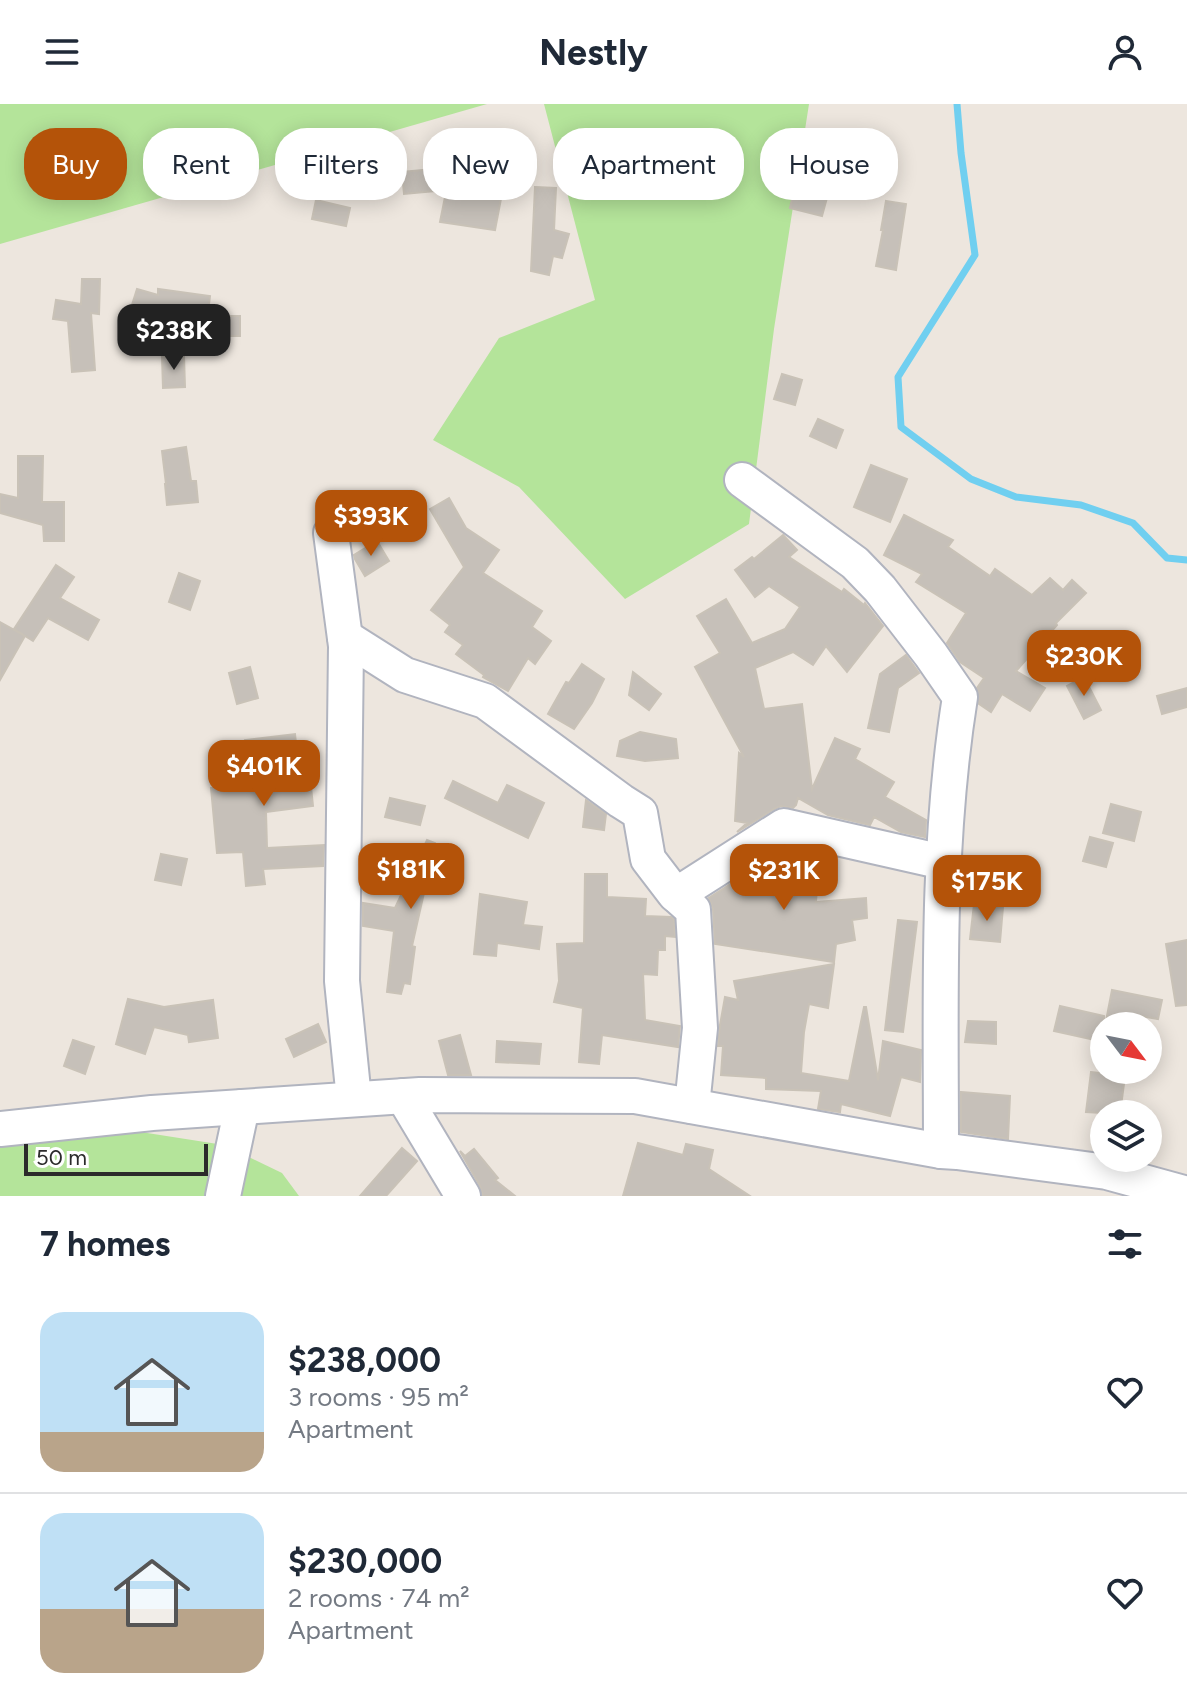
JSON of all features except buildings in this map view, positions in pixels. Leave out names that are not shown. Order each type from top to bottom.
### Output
[{"type":"street","points":[[742,480],[855,563],[880,589],[960,697],[953,739],[943,862],[941,1151]]},
{"type":"street","points":[[331,533],[345,637],[342,981],[354,1099]]},
{"type":"street","points":[[345,637],[405,675],[485,701],[640,813],[648,859],[676,895],[693,910],[700,1028],[692,1106]]},
{"type":"street","points":[[676,895],[784,826],[943,862]]},
{"type":"street","points":[[403,1096],[463,1196]]},
{"type":"street","points":[[0,1129],[152,1113],[403,1096],[635,1096],[957,1152],[1106,1184],[1187,1194]]},
{"type":"street","points":[[223,1196],[242,1107]]},
{"type":"green space","points":[[0,104],[487,104],[404,128],[275,128],[275,165],[259,170],[259,128],[143,128],[143,200],[153,200],[0,244]]},
{"type":"green space","points":[[544,104],[809,104],[805,128],[760,128],[760,200],[794,200],[749,524],[625,599],[519,487],[433,440],[499,338],[595,300],[569,200],[744,200],[744,128],[553,128],[553,139]]},
{"type":"green space","points":[[0,1110],[224,1145],[282,1173],[299,1196],[0,1196]]},
{"type":"waterway","points":[[957,104],[975,255],[898,377],[901,427],[971,479],[1016,497],[1081,505],[1133,523],[1167,558],[1187,560]]}]
